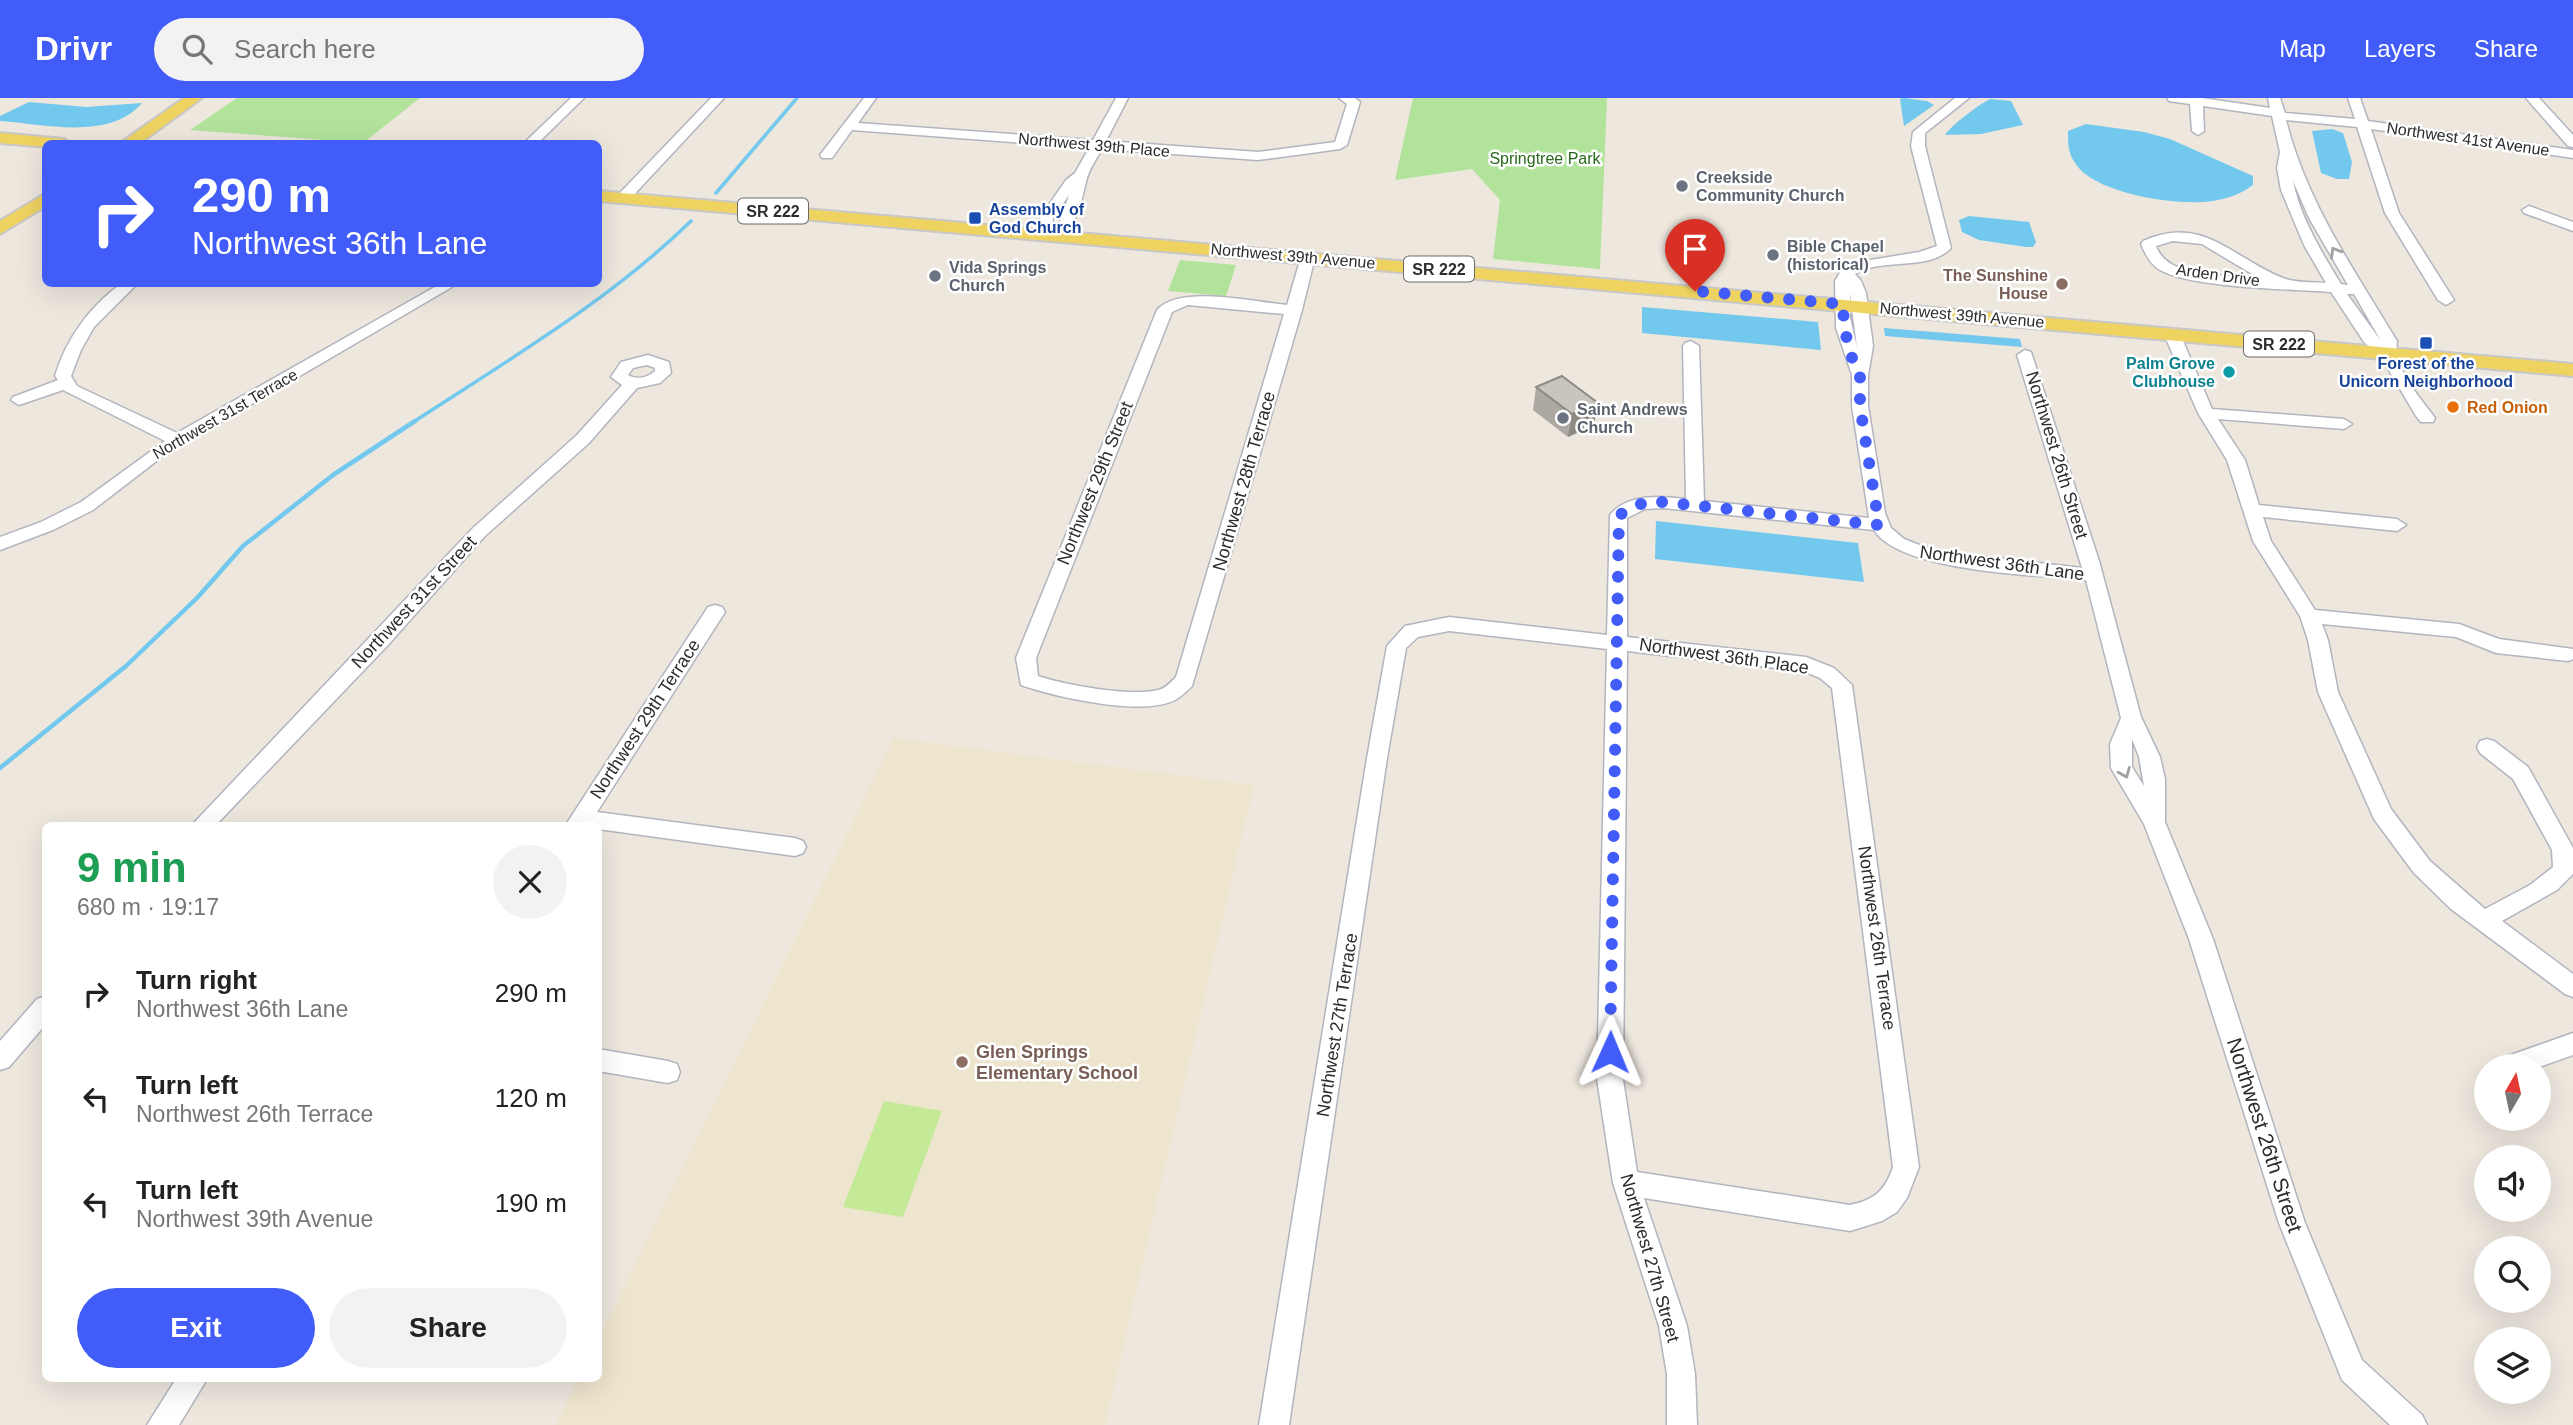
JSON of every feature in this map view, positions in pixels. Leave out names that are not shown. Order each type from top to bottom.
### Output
[{"type":"main road","points":[[133,140],[194,98]]},
{"type":"main road","points":[[0,138],[42,142]]},
{"type":"main road","points":[[0,144],[42,147]]},
{"type":"main road","points":[[0,150],[42,154]]},
{"type":"main road","name":"Northwest 39th Avenue","points":[[602,196],[2573,370]]},
{"type":"main road","points":[[0,229],[42,201]]},
{"type":"street","points":[[533,140],[578,98]]},
{"type":"street","points":[[623,198],[718,98]]},
{"type":"street","points":[[827,155],[870,98]]},
{"type":"street","points":[[1081,175],[1071,183],[1046,218],[1044,222],[1048,235],[1066,224],[1073,209],[1081,175],[1122,98]]},
{"type":"street","points":[[1691,346],[1695,505],[1879,525],[1860,406],[1860,375],[1865,346],[1850,305],[1854,281],[1847,275],[1852,267],[1866,263],[1928,257],[1944,248],[1918,146],[1919,132],[1963,98]]},
{"type":"street","points":[[2173,98],[2277,109],[2287,152],[2320,227],[2389,341],[2387,354]]},
{"type":"street","points":[[2354,98],[2392,213],[2446,299]]},
{"type":"street","points":[[2532,98],[2573,143]]},
{"type":"street","name":"Northwest 39th Place","points":[[848,126],[1258,156],[1340,145],[1352,117],[1349,100]]},
{"type":"street","points":[[2196,100],[2198,131]]},
{"type":"street","name":"Northwest 41st Avenue","points":[[2277,109],[2364,125],[2573,154]]},
{"type":"street","points":[[2287,152],[2283,167],[2289,197],[2307,235],[2369,339],[2387,354],[2416,405],[2427,418]]},
{"type":"street","points":[[2529,211],[2573,227]]},
{"type":"street","name":"Arden Drive","points":[[2281,284],[2248,267],[2215,245],[2196,239],[2173,236],[2159,238],[2148,244],[2150,256],[2160,265],[2176,271],[2214,278],[2281,284],[2358,290]]},
{"type":"street","name":"Northwest 28th Terrace","points":[[1167,696],[1185,681],[1308,257]]},
{"type":"street","points":[[126,287],[112,297],[85,332],[65,367],[63,376],[71,389],[177,440]]},
{"type":"street","name":"Northwest 31st Terrace","points":[[0,544],[47,526],[87,506],[157,452],[445,287]]},
{"type":"street","name":"Northwest 29th Street","points":[[1167,696],[1138,699],[1046,687],[1028,680],[1026,658],[1166,310],[1175,303],[1188,300],[1294,310]]},
{"type":"street","points":[[2172,334],[2206,413],[2236,460],[2262,541],[2309,616],[2318,640],[2328,692],[2382,813],[2422,867],[2482,920],[2573,987]]},
{"type":"street","name":"Northwest 26th Street","points":[[2025,355],[2093,575],[2131,718],[2145,741],[2154,767],[2154,822]]},
{"type":"street","points":[[19,400],[66,383]]},
{"type":"street","name":"Northwest 31st Street","points":[[206,822],[381,640],[479,532],[583,439],[632,384]]},
{"type":"street","points":[[2206,413],[2344,425]]},
{"type":"street","name":"Northwest 27th Street","points":[[1682,1425],[1681,1374],[1673,1326],[1626,1183],[1609,1079],[1617,525],[1619,515],[1645,502],[1695,505]]},
{"type":"street","points":[[2252,510],[2397,524]]},
{"type":"street","name":"Northwest 36th Lane","points":[[1879,525],[1887,536],[1901,545],[1935,557],[2093,575]]},
{"type":"street","name":"Northwest 29th Terrace","points":[[578,822],[715,612]]},
{"type":"street","points":[[2309,616],[2459,631],[2496,646],[2568,654]]},
{"type":"street","name":"Northwest 36th Place","points":[[1412,631],[1449,624],[1806,664],[1826,673]]},
{"type":"street","name":"Northwest 27th Terrace","points":[[1274,1425],[1379,746],[1397,646],[1412,631]]},
{"type":"street","name":"Northwest 26th Terrace","points":[[1626,1183],[1850,1218],[1887,1206],[1900,1190],[1906,1167],[1842,685],[1826,673]]},
{"type":"street","name":"Northwest 26th Street","points":[[2131,718],[2120,744],[2119,756],[2126,778],[2154,822],[2200,939],[2292,1223],[2352,1370],[2412,1425]]},
{"type":"street","points":[[2482,920],[2553,882],[2563,872],[2565,861],[2563,850],[2521,773],[2487,747]]},
{"type":"street","points":[[602,825],[795,847]]},
{"type":"street","points":[[0,1059],[42,1011]]},
{"type":"street","points":[[2545,1054],[2573,1044]]},
{"type":"street","points":[[602,1061],[668,1072]]},
{"type":"street","points":[[162,1425],[191,1382]]},
{"type":"shaded area","name":"Glen Springs Elementary School","points":[[894,738],[1254,785],[1105,1425],[556,1425],[577,1382],[602,1382],[602,1332]]},
{"type":"green space","points":[[237,98],[420,98],[367,140],[323,140],[190,130]]},
{"type":"green space","name":"Springtree Park","points":[[1413,98],[1607,98],[1600,269],[1493,259],[1500,200],[1472,169],[1395,180]]},
{"type":"green space","points":[[1180,260],[1236,265],[1226,296],[1168,291]]},
{"type":"green space","points":[[884,1101],[942,1111],[903,1217],[843,1207]]},
{"type":"water","points":[[1900,99],[1927,101],[1934,105],[1904,126]]},
{"type":"water","points":[[1991,99],[2011,101],[2023,125],[1981,134],[1945,135],[1966,115]]},
{"type":"water","points":[[29,102],[86,107],[142,103],[128,115],[94,126],[56,127],[0,121],[0,116]]},
{"type":"water","points":[[2086,124],[2144,132],[2170,139],[2253,176],[2253,185],[2229,197],[2202,202],[2171,201],[2115,189],[2085,173],[2071,155],[2068,131]]},
{"type":"water","points":[[2332,129],[2343,133],[2352,162],[2349,179],[2337,179],[2321,173],[2312,131]]},
{"type":"water","points":[[1969,216],[2029,222],[2036,242],[2033,247],[2026,247],[1979,240],[1962,232],[1959,220]]},
{"type":"water","points":[[1642,307],[1818,322],[1821,350],[1642,333]]},
{"type":"water","points":[[1884,328],[2020,339],[2022,347],[1885,336]]},
{"type":"water","points":[[1656,521],[1858,543],[1864,582],[1655,559]]},
{"type":"building","points":[[1562,376],[1598,403],[1572,414],[1536,387]]},
{"type":"waterway","points":[[716,193],[797,98]]},
{"type":"waterway","points":[[412,423],[592,303],[691,221]]},
{"type":"waterway","points":[[0,768],[126,666],[197,598],[243,546],[333,475],[415,421]]},
{"type":"place","name":"Creekside Community Church","points":[[1682,186]]},
{"type":"place","name":"Assembly of God Church","points":[[975,218]]},
{"type":"place","name":"Bible Chapel (historical)","points":[[1773,255]]},
{"type":"place","name":"Vida Springs Church","points":[[935,276]]},
{"type":"place","name":"The Sunshine House","points":[[2062,284]]},
{"type":"place","name":"Forest of the Unicorn Neighborhood","points":[[2426,343]]},
{"type":"place","name":"Palm Grove Clubhouse","points":[[2229,372]]},
{"type":"place","name":"Red Onion","points":[[2453,407]]},
{"type":"place","name":"Saint Andrews Church","points":[[1563,418]]},
{"type":"place","name":"Glen Springs Elementary School","points":[[962,1062]]},
{"type":"route","points":[[1610,1052],[1619,515],[1645,502],[1662,502],[1879,525],[1860,406],[1860,375],[1848,349],[1841,317],[1842,304],[1695,291]]}]
